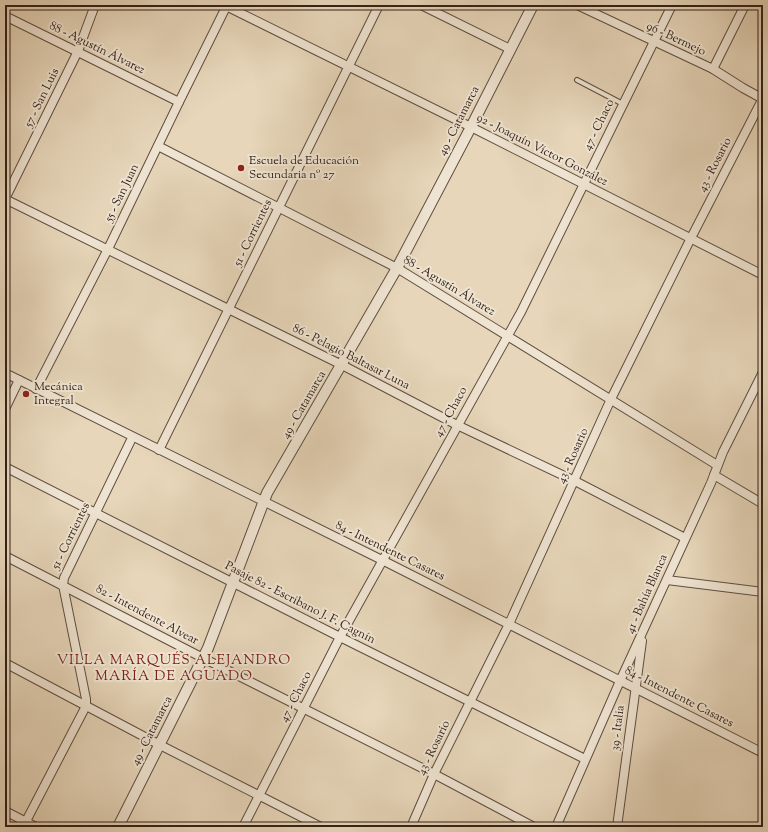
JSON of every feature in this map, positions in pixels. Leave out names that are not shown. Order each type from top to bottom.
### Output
[{"type":"street","name":"57 - San Luis","points":[[5,199],[78,51],[95,5]]},
{"type":"street","name":"92 - Joaquín Víctor González","points":[[226,5],[763,275]]},
{"type":"street","name":"55 - San Juan","points":[[36,389],[108,249],[226,5]]},
{"type":"street","name":"51 - Corrientes","points":[[159,450],[379,5]]},
{"type":"street","points":[[421,5],[510,49]]},
{"type":"street","name":"49 - Catamarca","points":[[118,827],[203,658],[263,502],[397,268],[533,5]]},
{"type":"street","name":"96 - Bermejo","points":[[577,5],[713,69],[763,99]]},
{"type":"street","name":"47 - Chaco","points":[[243,827],[340,637],[521,312],[672,5]]},
{"type":"street","points":[[713,69],[745,5]]},
{"type":"street","name":"88 - Agustín Álvarez","points":[[5,16],[179,102]]},
{"type":"street","name":"43 - Rosario","points":[[411,827],[434,774],[509,624],[611,399],[763,99]]},
{"type":"street","name":"88 - Agustín Álvarez","points":[[158,146],[397,268],[717,465]]},
{"type":"street","name":"86 - Pelagio Baltasar Luna","points":[[5,199],[342,365],[457,425],[575,481],[685,538]]},
{"type":"street","name":"41 - Bahía Blanca","points":[[556,827],[620,681],[714,475],[717,465],[763,372]]},
{"type":"street","name":"84 - Intendente Casares","points":[[5,373],[132,438],[382,560],[763,753]]},
{"type":"street","points":[[5,408],[19,380]]},
{"type":"street","name":"51 - Corrientes","points":[[86,706],[86,699],[63,585],[64,578],[132,438]]},
{"type":"street","name":"Pasaje 82 - Escribano J. F. Cagnín","points":[[5,467],[340,637],[585,759]]},
{"type":"street","points":[[714,475],[763,504]]},
{"type":"street","name":"82 - Intendente Alvear","points":[[5,556],[203,658],[434,774],[534,827]]},
{"type":"street","points":[[667,580],[763,592]]},
{"type":"street","name":"39 - Italia","points":[[617,827],[643,633]]},
{"type":"street","points":[[5,663],[160,745],[321,827]]},
{"type":"street","points":[[25,824],[86,706]]},
{"type":"street","points":[[5,811],[25,824],[36,827]]},
{"type":"lane","points":[[577,80],[623,104]]},
{"type":"place","name":"Escuela de Educación Secundaria nº 27","points":[[241,168]]},
{"type":"place","name":"Mecánica Integral","points":[[26,394]]},
{"type":"district","name":"VILLA MARQUÉS ALEJANDRO MARÍA DE AGUADO","points":[[174,670]]}]
